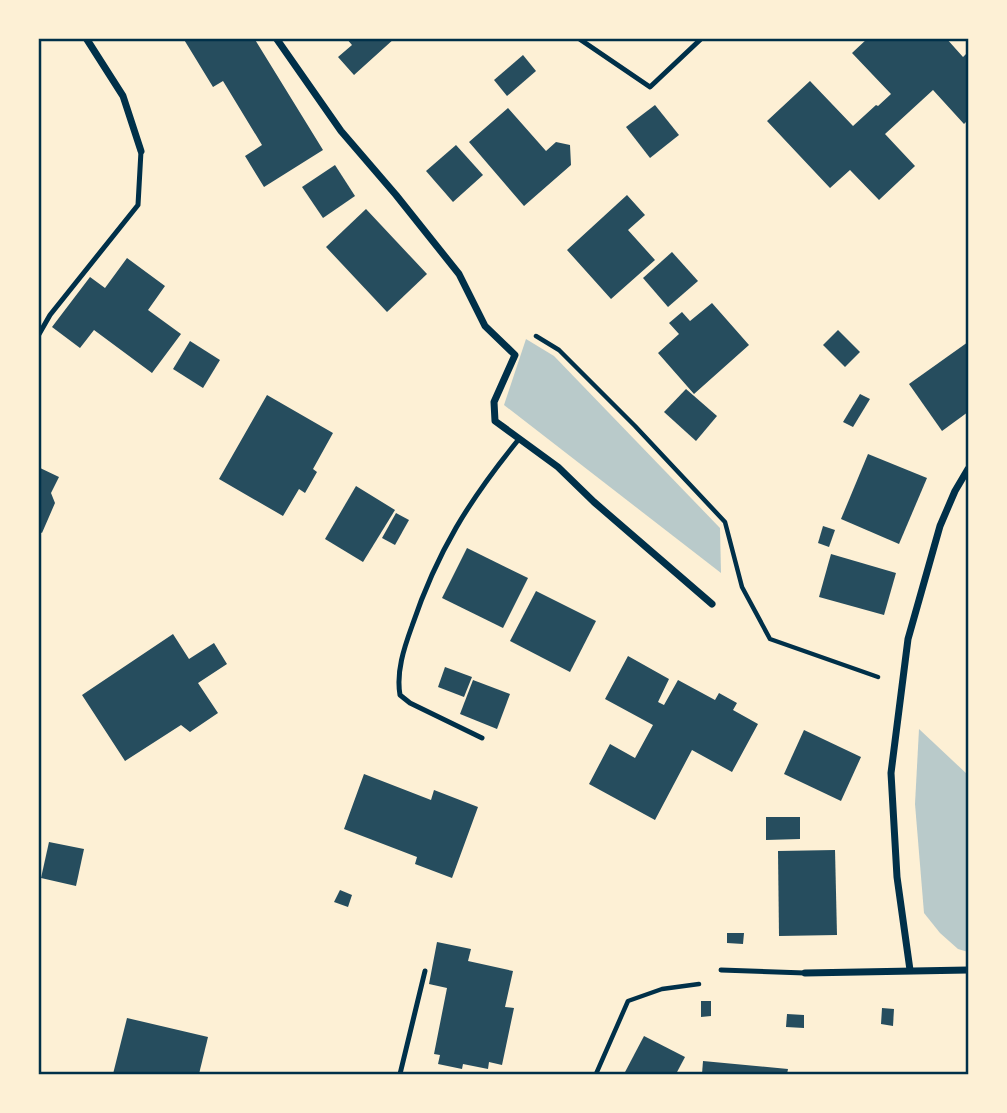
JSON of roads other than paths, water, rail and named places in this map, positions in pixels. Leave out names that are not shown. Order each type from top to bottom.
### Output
[{"type":"street","points":[[86,38],[123,96],[141,150]]},
{"type":"street","points":[[276,38],[341,131],[458,274],[485,327],[515,355],[494,402],[495,421],[558,467],[594,502],[712,604]]},
{"type":"street","points":[[910,970],[897,877],[891,773],[908,639],[940,526],[968,469]]},
{"type":"street","points":[[805,973],[968,970]]},
{"type":"lane","points":[[578,38],[650,87],[702,38]]},
{"type":"lane","points":[[38,336],[50,315],[138,205],[141,150]]},
{"type":"lane","points":[[482,738],[410,703],[400,695],[398,681],[406,643],[428,579],[440,554],[490,475],[520,439]]},
{"type":"lane","points":[[721,970],[805,973]]},
{"type":"lane","points":[[400,1074],[425,971]]}]
